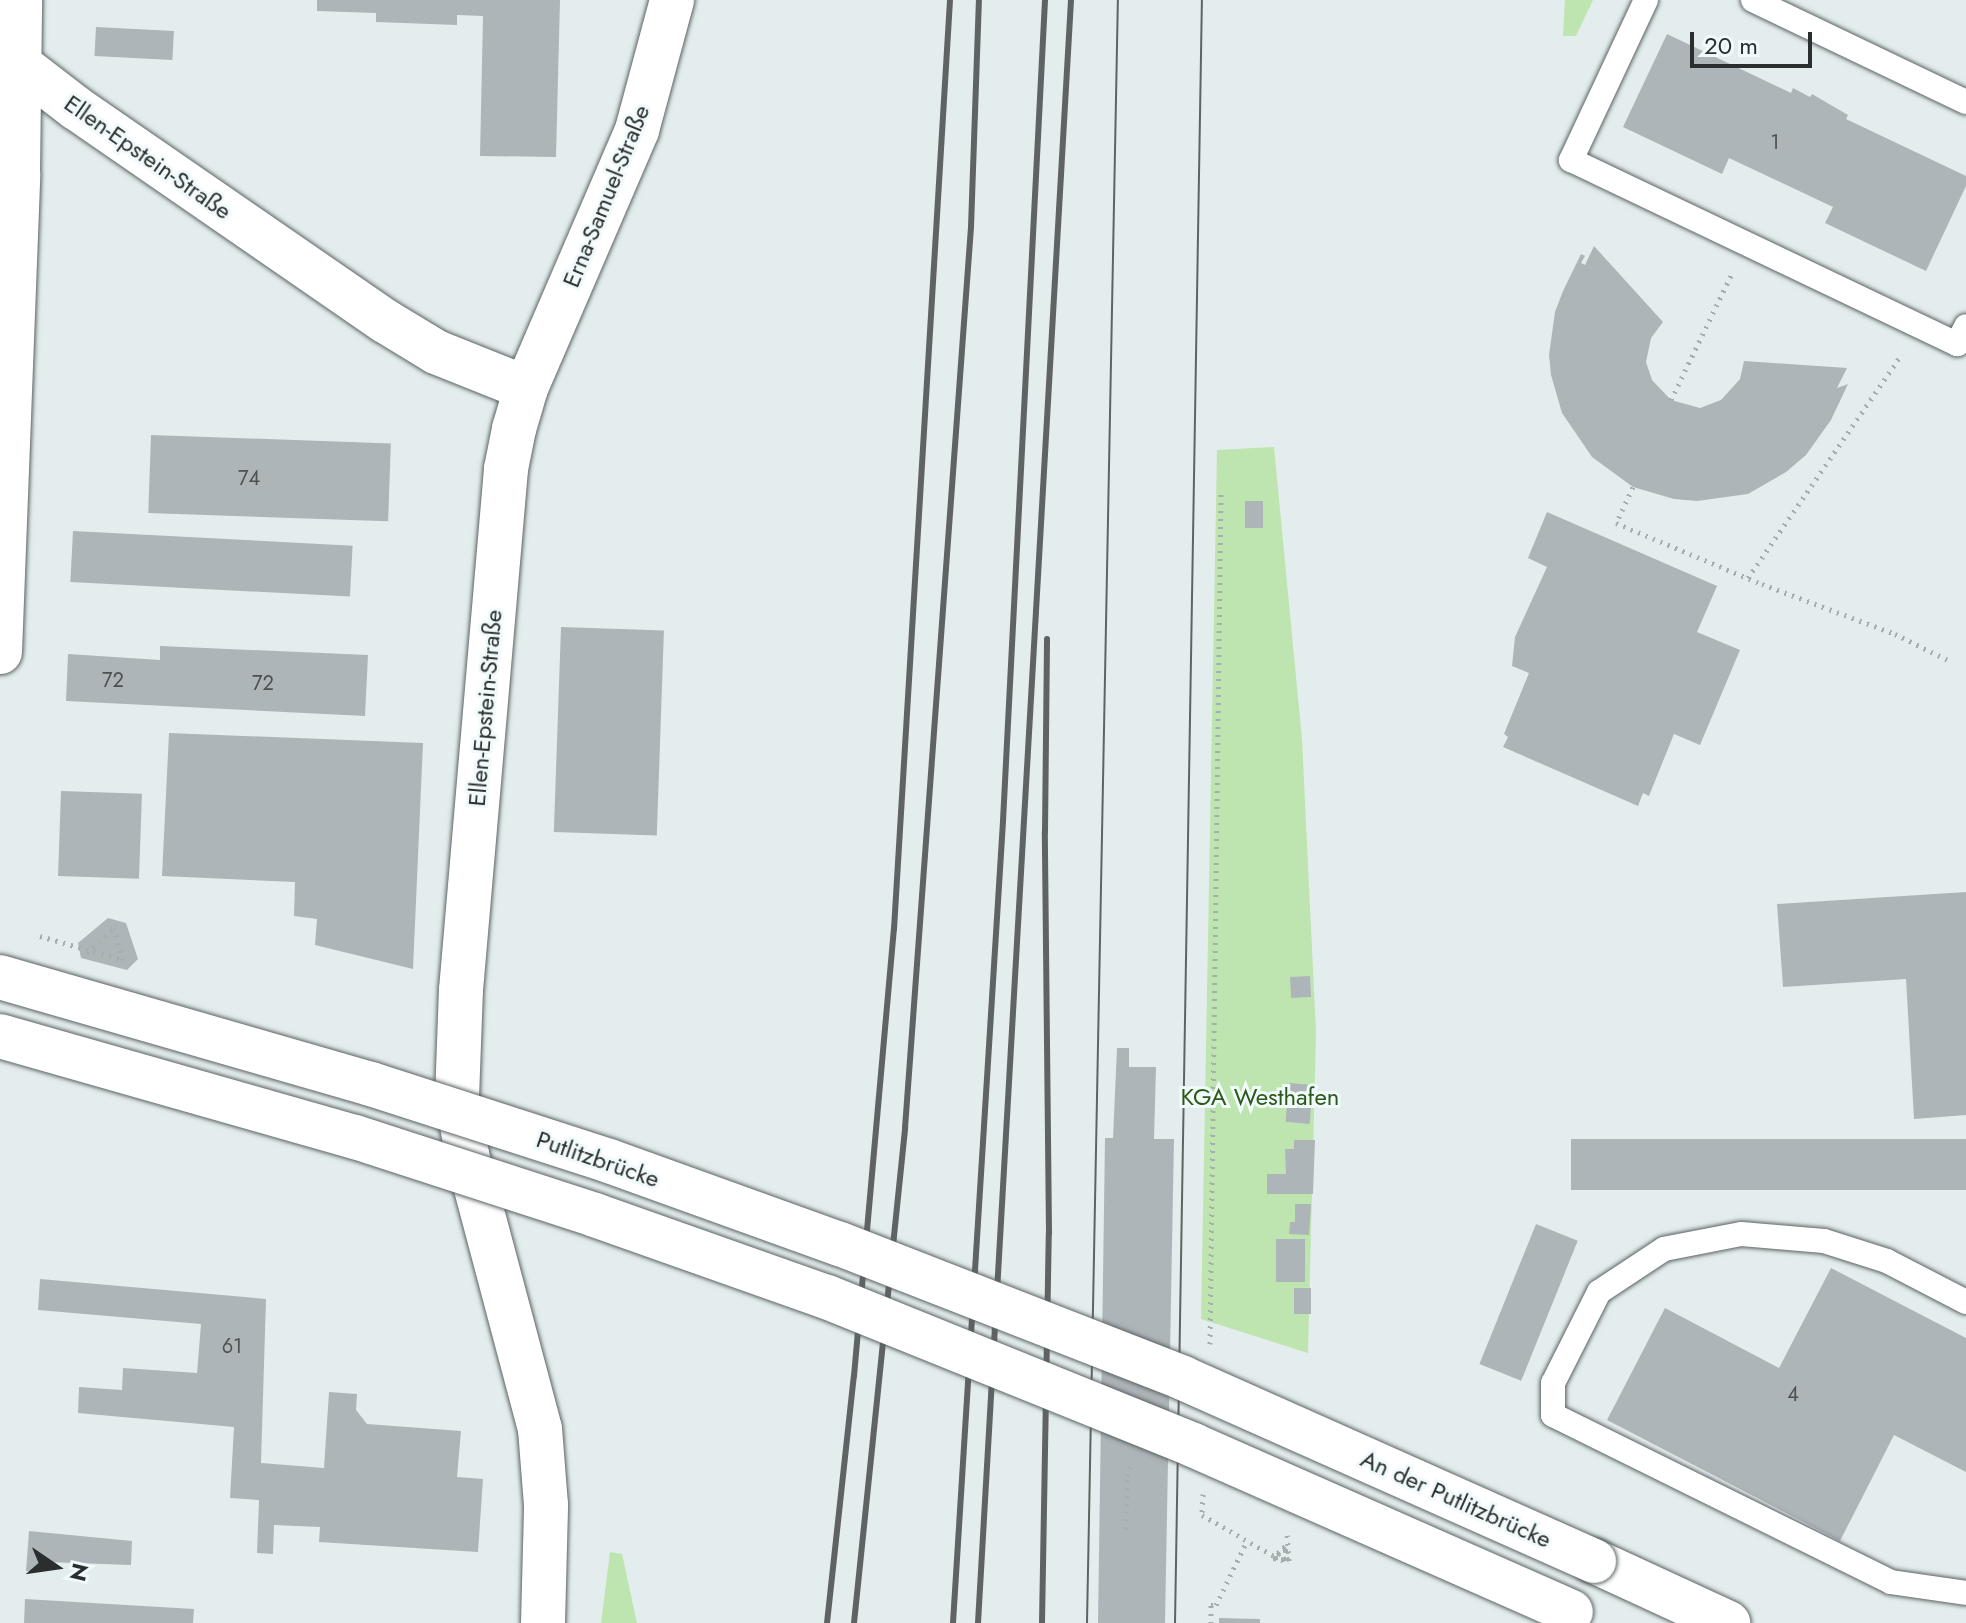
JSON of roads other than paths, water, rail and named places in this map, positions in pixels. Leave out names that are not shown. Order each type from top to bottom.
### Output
[{"type":"main road","points":[[0,652],[9,118],[19,64],[20,0]]},
{"type":"main road","name":"Erna-Samuel-Straße","points":[[526,388],[637,130],[672,0]]},
{"type":"main road","name":"Ellen-Epstein-Straße","points":[[19,64],[76,108],[385,321],[436,352],[526,388],[506,469],[461,990],[457,1098],[467,1154],[540,1429],[546,1505],[543,1623]]},
{"type":"main road","name":"Putlitzbrücke","points":[[0,977],[225,1040],[609,1161],[840,1244],[1183,1378]]},
{"type":"main road","points":[[0,1036],[355,1137],[595,1215],[827,1297],[1177,1438],[1596,1623]]},
{"type":"main road","name":"An der Putlitzbrücke","points":[[1183,1378],[1487,1511],[1728,1623]]},
{"type":"lane","points":[[1646,0],[1571,160],[1957,344],[1966,326]]},
{"type":"lane","points":[[1753,0],[1966,102]]},
{"type":"lane","points":[[1966,1302],[1887,1261],[1824,1241],[1741,1234],[1664,1249],[1599,1292],[1553,1383],[1553,1415],[1891,1582],[1966,1593]]},
{"type":"tram line","points":[[1087,1623],[1118,0]]},
{"type":"tram line","points":[[1175,1623],[1202,0]]},
{"type":"railway","points":[[827,1623],[854,1376],[894,929],[950,0]]},
{"type":"railway","points":[[854,1623],[905,1128],[971,227],[979,0]]},
{"type":"railway","points":[[953,1623],[1003,821],[1045,0]]},
{"type":"railway","points":[[978,1623],[1071,0]]},
{"type":"railway","points":[[1042,1623],[1049,1233],[1045,832],[1047,639]]},
{"type":"park label","name":"KGA Westhafen","points":[[1260,1097]]}]
